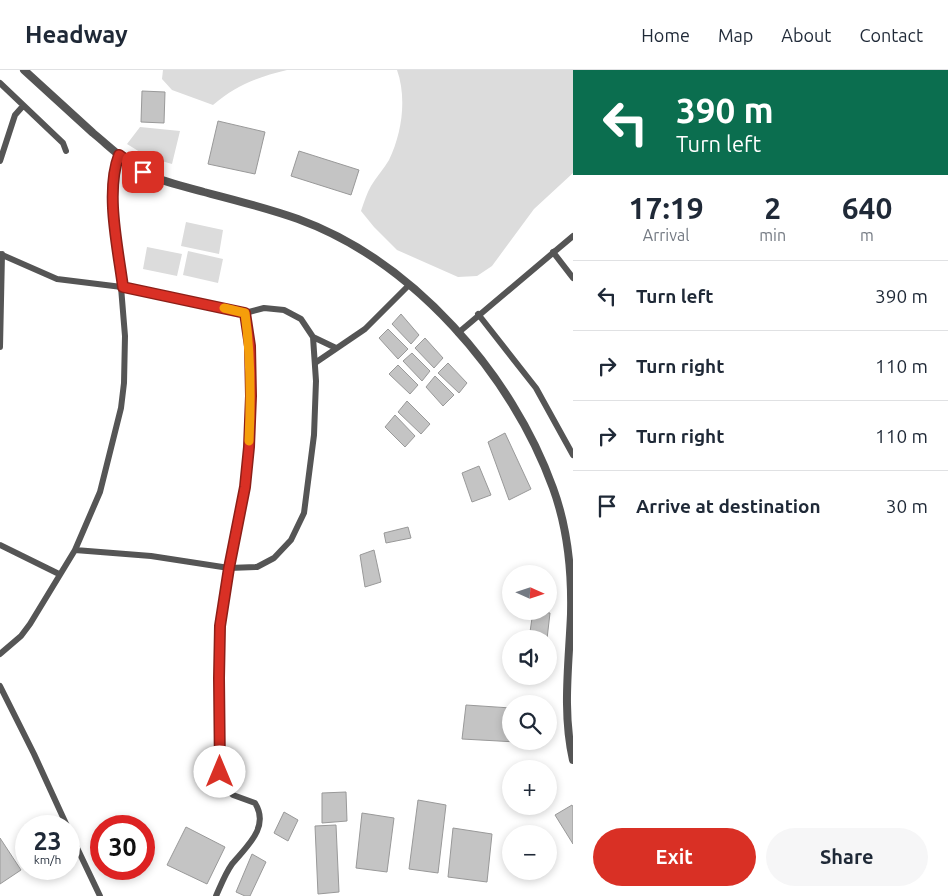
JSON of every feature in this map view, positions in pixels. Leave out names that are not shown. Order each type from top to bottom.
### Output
[{"type":"street","points":[[24,70],[119,155],[143,172],[161,179],[264,208],[336,234],[396,273],[447,318],[511,403],[553,488],[566,533],[571,574],[572,614],[567,728],[573,760]]},
{"type":"street","points":[[0,83],[63,142],[66,151]]},
{"type":"street","points":[[0,161],[14,115],[23,106]]},
{"type":"street","points":[[0,654],[21,636],[30,624],[59,574],[76,550],[100,492],[121,408],[125,336],[123,287],[113,189],[115,166],[119,155]]},
{"type":"street","points":[[458,332],[573,236]]},
{"type":"street","points":[[553,252],[573,278]]},
{"type":"street","points":[[0,347],[1,254],[56,279],[123,287],[245,313],[264,308],[284,310],[301,318],[313,337],[315,363],[314,435],[304,513],[291,540],[274,558],[257,567],[229,568],[150,556],[76,550]]},
{"type":"street","points":[[315,363],[365,329],[409,285]]},
{"type":"street","points":[[216,896],[230,868],[249,846],[260,825],[261,816],[255,803],[227,791],[221,780],[220,634],[229,568],[245,487],[249,447],[250,346],[245,313]]},
{"type":"street","points":[[478,314],[536,388],[573,455]]},
{"type":"street","points":[[313,337],[336,348]]},
{"type":"street","points":[[0,545],[59,574]]},
{"type":"street","points":[[0,686],[62,815]]},
{"type":"street","points":[[80,854],[100,896]]},
{"type":"shaded area","points":[[163,70],[287,70],[248,83],[230,92],[213,105],[172,90],[162,79]]},
{"type":"shaded area","points":[[397,70],[573,70],[573,173],[534,209],[492,266],[477,276],[458,277],[397,250],[361,211],[371,186],[389,160],[400,127],[402,92]]},
{"type":"shaded area","points":[[140,127],[180,131],[172,164],[148,157],[127,144]]},
{"type":"shaded area","points":[[186,222],[223,230],[219,254],[181,246]]},
{"type":"shaded area","points":[[147,247],[182,254],[177,276],[143,269]]},
{"type":"shaded area","points":[[188,251],[223,259],[218,283],[183,275]]},
{"type":"building","points":[[142,91],[165,92],[164,123],[141,122]]},
{"type":"building","points":[[218,121],[265,132],[255,174],[208,164]]},
{"type":"building","points":[[299,151],[359,170],[351,195],[291,176]]},
{"type":"building","points":[[401,314],[419,335],[411,344],[392,324]]},
{"type":"building","points":[[388,329],[408,349],[398,359],[379,338]]},
{"type":"building","points":[[425,338],[443,358],[434,368],[415,348]]},
{"type":"building","points":[[412,353],[430,371],[422,381],[403,361]]},
{"type":"building","points":[[448,363],[467,383],[459,393],[438,373]]},
{"type":"building","points":[[398,365],[418,385],[410,394],[389,374]]},
{"type":"building","points":[[435,376],[454,395],[443,406],[426,387]]},
{"type":"building","points":[[407,401],[430,424],[421,434],[398,412]]},
{"type":"building","points":[[395,415],[415,436],[405,447],[385,427]]},
{"type":"building","points":[[505,433],[531,489],[509,500],[488,442]]},
{"type":"building","points":[[479,466],[491,495],[472,502],[462,473]]},
{"type":"building","points":[[408,527],[411,538],[386,543],[384,533]]},
{"type":"building","points":[[374,550],[381,582],[365,587],[360,555]]},
{"type":"building","points":[[532,620],[549,620],[548,630],[530,630]]},
{"type":"building","points":[[466,705],[502,707],[502,741],[462,739]]},
{"type":"building","points":[[346,792],[347,821],[322,823],[322,793]]},
{"type":"building","points":[[418,800],[446,805],[438,873],[409,869]]},
{"type":"building","points":[[572,805],[573,844],[555,815]]},
{"type":"building","points":[[284,812],[298,820],[288,841],[274,833]]},
{"type":"building","points":[[362,813],[394,818],[387,872],[356,868]]},
{"type":"building","points":[[336,825],[339,892],[318,894],[315,826]]},
{"type":"building","points":[[186,827],[225,847],[207,884],[167,865]]},
{"type":"building","points":[[453,828],[492,834],[487,882],[448,877]]},
{"type":"building","points":[[0,838],[15,861],[15,874],[0,884]]},
{"type":"building","points":[[252,854],[266,862],[250,896],[245,896],[236,892]]},
{"type":"slow traffic","points":[[224,308],[245,313],[250,346],[251,396],[249,441]]},
{"type":"route","points":[[143,172],[119,155],[115,166],[113,189],[123,287],[245,313],[250,346],[251,396],[245,487],[220,626],[220,772]]}]
